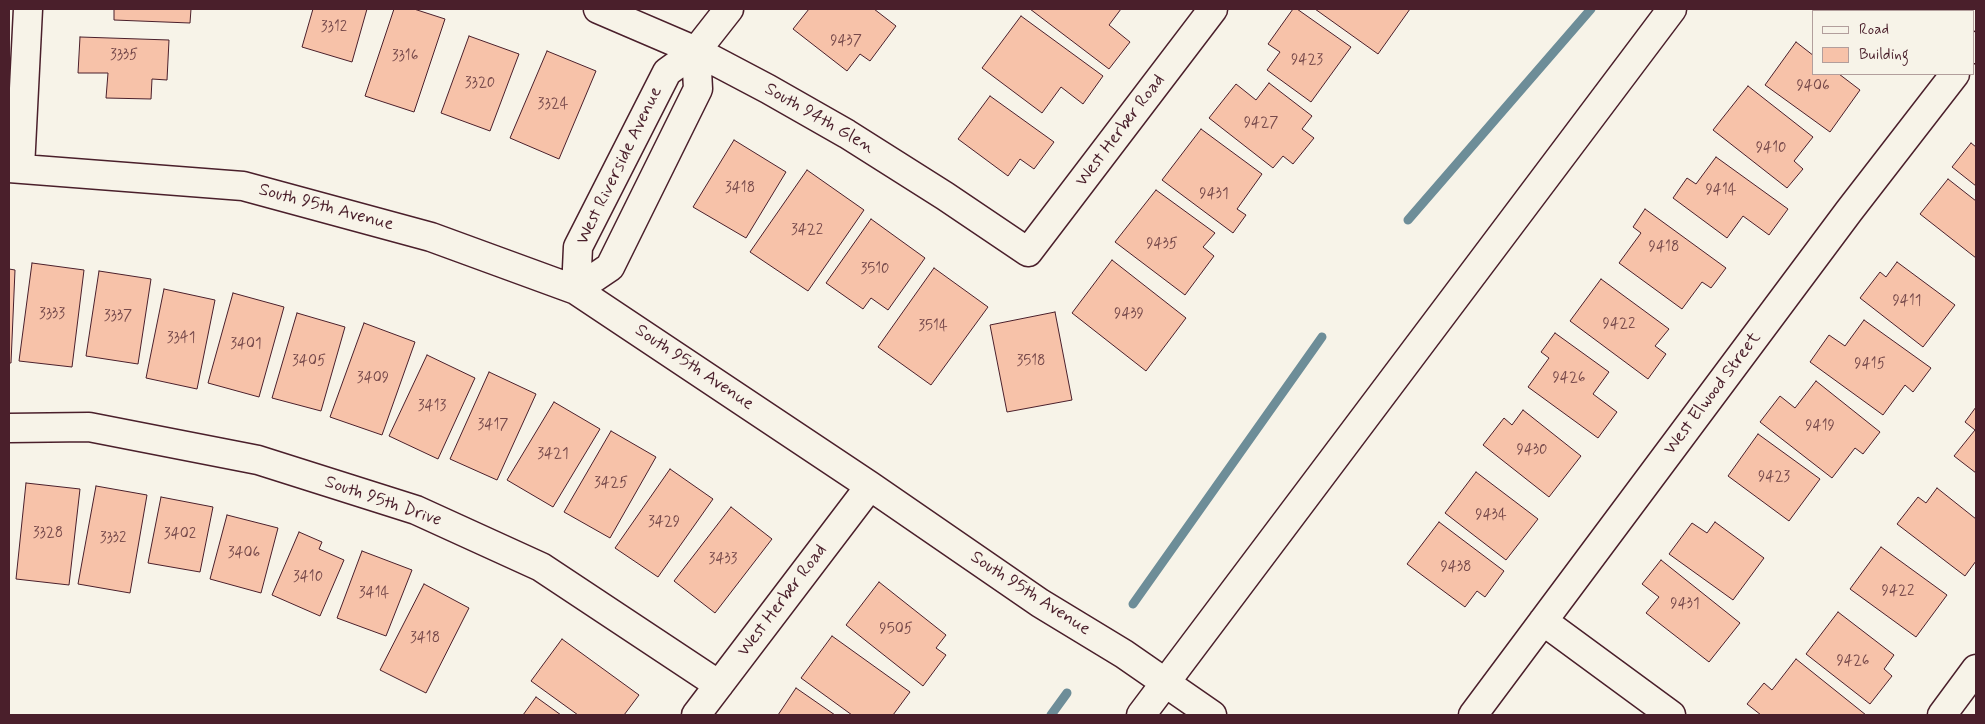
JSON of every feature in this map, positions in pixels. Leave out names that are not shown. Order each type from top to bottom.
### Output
[{"type":"street","points":[[15,168],[28,9]]},
{"type":"street","name":"South 94th Glen","points":[[598,9],[696,51],[768,89],[847,134],[945,196],[1028,252]]},
{"type":"street","name":"West Riverside Avenue","points":[[576,290],[578,247],[667,72],[696,51],[729,9]]},
{"type":"street","name":"West Herber Road","points":[[1028,252],[1213,9]]},
{"type":"street","points":[[1141,715],[1672,9]]},
{"type":"street","name":"West Riverside Avenue","points":[[576,290],[610,266],[698,89],[696,51]]},
{"type":"street","name":"West Elwood Street","points":[[1473,715],[1848,212],[1954,75]]},
{"type":"street","name":"South 95th Avenue","points":[[15,168],[111,174],[243,186],[432,237],[576,290],[870,486],[1040,603],[1124,654],[1212,715]]},
{"type":"street","name":"South 95th Drive","points":[[9,428],[89,427],[258,460],[416,510],[540,567],[719,685]]},
{"type":"street","name":"West Herber Road","points":[[696,715],[870,486]]},
{"type":"street","points":[[1543,621],[1671,715]]},
{"type":"street","points":[[1942,715],[1976,669]]},
{"type":"building","points":[[114,9],[191,9],[190,23],[114,20]]},
{"type":"building","points":[[313,9],[367,9],[352,62],[302,47]]},
{"type":"building","points":[[394,9],[414,9],[445,19],[414,112],[365,96]]},
{"type":"building","points":[[809,9],[874,9],[896,26],[870,61],[860,54],[847,71],[793,29]]},
{"type":"building","points":[[1030,9],[1121,9],[1109,25],[1130,42],[1109,69]]},
{"type":"building","points":[[1293,9],[1297,9],[1351,47],[1311,102],[1267,70],[1280,52],[1268,44]]},
{"type":"building","points":[[1315,9],[1410,9],[1378,54]]},
{"type":"building","points":[[1879,9],[1881,10],[1822,10]]},
{"type":"building","points":[[1021,16],[1103,76],[1083,104],[1061,87],[1042,113],[982,68]]},
{"type":"building","points":[[469,36],[519,54],[490,131],[441,113]]},
{"type":"building","points":[[80,37],[169,40],[167,80],[152,79],[151,99],[106,98],[108,73],[78,73]]},
{"type":"building","points":[[1796,42],[1812,54],[1812,75],[1840,75],[1860,90],[1830,132],[1765,85]]},
{"type":"building","points":[[547,51],[596,71],[559,159],[510,138]]},
{"type":"building","points":[[1269,83],[1312,116],[1302,129],[1314,138],[1293,164],[1283,156],[1273,168],[1209,118],[1236,84],[1256,100]]},
{"type":"building","points":[[1748,86],[1813,137],[1794,161],[1803,169],[1787,188],[1713,130]]},
{"type":"building","points":[[990,96],[1054,142],[1034,169],[1020,159],[1008,176],[958,139]]},
{"type":"building","points":[[1201,129],[1262,174],[1237,209],[1246,215],[1233,233],[1162,180]]},
{"type":"building","points":[[734,140],[786,172],[746,238],[693,207]]},
{"type":"building","points":[[1971,143],[1976,147],[1976,186],[1952,167]]},
{"type":"building","points":[[1716,157],[1788,209],[1769,235],[1743,216],[1727,238],[1673,198],[1687,178],[1696,184]]},
{"type":"building","points":[[807,170],[864,210],[808,291],[750,252]]},
{"type":"building","points":[[1948,179],[1976,201],[1976,258],[1920,214]]},
{"type":"building","points":[[1156,190],[1215,233],[1203,247],[1214,256],[1185,295],[1115,242]]},
{"type":"building","points":[[1645,209],[1726,268],[1711,288],[1702,282],[1682,309],[1619,263],[1641,233],[1633,227]]},
{"type":"building","points":[[871,219],[925,258],[888,310],[871,298],[863,309],[826,283]]},
{"type":"building","points":[[1112,260],[1186,318],[1146,371],[1072,313]]},
{"type":"building","points":[[1897,262],[1955,305],[1923,347],[1860,298],[1880,272],[1886,277]]},
{"type":"building","points":[[32,263],[84,270],[72,367],[19,361]]},
{"type":"building","points":[[934,268],[988,307],[931,385],[878,347]]},
{"type":"building","points":[[9,269],[15,270],[11,363],[9,363]]},
{"type":"building","points":[[99,271],[151,279],[138,364],[86,356]]},
{"type":"building","points":[[1601,279],[1669,329],[1655,346],[1666,354],[1648,379],[1570,321]]},
{"type":"building","points":[[164,289],[215,300],[197,389],[146,378]]},
{"type":"building","points":[[233,293],[284,307],[259,397],[208,383]]},
{"type":"building","points":[[1055,312],[1072,400],[1007,412],[990,325]]},
{"type":"building","points":[[297,313],[345,327],[321,411],[272,398]]},
{"type":"building","points":[[1864,320],[1931,368],[1913,392],[1905,385],[1883,415],[1810,362],[1829,335],[1845,346]]},
{"type":"building","points":[[364,323],[415,342],[382,435],[330,417]]},
{"type":"building","points":[[1555,333],[1609,372],[1593,394],[1617,412],[1598,438],[1528,387],[1549,358],[1541,352]]},
{"type":"building","points":[[427,355],[475,378],[438,459],[389,436]]},
{"type":"building","points":[[489,372],[536,394],[497,480],[450,459]]},
{"type":"building","points":[[1816,381],[1880,432],[1863,454],[1855,448],[1832,478],[1760,422],[1780,396],[1795,408]]},
{"type":"building","points":[[554,402],[600,429],[553,507],[507,480]]},
{"type":"building","points":[[1976,407],[1976,473],[1954,456],[1975,430],[1965,422]]},
{"type":"building","points":[[1523,410],[1581,456],[1549,497],[1483,445],[1504,418],[1512,425]]},
{"type":"building","points":[[611,431],[656,457],[610,538],[564,512]]},
{"type":"building","points":[[1758,434],[1820,479],[1789,521],[1728,476]]},
{"type":"building","points":[[670,469],[713,499],[658,577],[615,548]]},
{"type":"building","points":[[1476,472],[1538,519],[1506,560],[1445,513]]},
{"type":"building","points":[[26,483],[80,489],[69,585],[16,579]]},
{"type":"building","points":[[96,486],[147,495],[130,593],[78,584]]},
{"type":"building","points":[[1937,488],[1976,519],[1976,561],[1965,576],[1897,524],[1918,497],[1926,503]]},
{"type":"building","points":[[161,497],[213,507],[200,572],[148,563]]},
{"type":"building","points":[[731,507],[772,539],[715,613],[674,581]]},
{"type":"building","points":[[227,515],[278,528],[261,593],[210,579]]},
{"type":"building","points":[[1439,522],[1504,571],[1485,597],[1477,591],[1465,607],[1407,564]]},
{"type":"building","points":[[1715,522],[1764,558],[1733,600],[1669,554],[1692,523],[1707,533]]},
{"type":"building","points":[[299,532],[322,542],[319,549],[344,560],[320,616],[272,595]]},
{"type":"building","points":[[1881,547],[1947,595],[1916,637],[1850,589]]},
{"type":"building","points":[[362,551],[412,570],[386,636],[337,618]]},
{"type":"building","points":[[1661,560],[1740,623],[1709,662],[1646,613],[1659,597],[1642,584]]},
{"type":"building","points":[[879,582],[946,635],[936,648],[946,655],[923,686],[846,625]]},
{"type":"building","points":[[424,584],[469,608],[426,693],[380,670]]},
{"type":"building","points":[[1838,612],[1894,655],[1884,669],[1892,676],[1870,704],[1806,654]]},
{"type":"building","points":[[832,636],[910,692],[893,715],[852,715],[801,678]]},
{"type":"building","points":[[562,639],[639,695],[624,715],[578,715],[531,681]]},
{"type":"building","points":[[1796,659],[1866,715],[1761,715],[1747,704],[1764,683],[1772,690]]},
{"type":"building","points":[[796,688],[835,715],[778,715]]},
{"type":"building","points":[[536,697],[561,715],[523,715]]},
{"type":"waterway","points":[[1408,220],[1591,9]]},
{"type":"waterway","points":[[1133,604],[1322,337]]},
{"type":"waterway","points":[[1051,715],[1067,693]]}]
